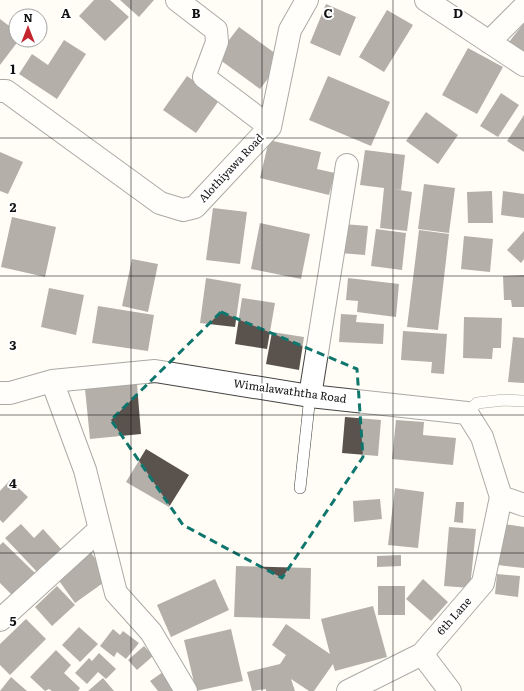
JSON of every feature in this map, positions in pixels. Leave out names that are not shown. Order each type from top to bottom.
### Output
[{"type":"street","points":[[177,0],[216,30],[217,42],[204,77],[270,127]]},
{"type":"street","name":"Alothiyawa Road","points":[[0,91],[6,91],[160,203],[183,210],[195,207],[270,127],[290,30],[307,0]]},
{"type":"street","points":[[426,0],[524,65]]},
{"type":"street","points":[[489,42],[524,8]]},
{"type":"street","points":[[310,396],[347,165]]},
{"type":"street","name":"Wimalawaththa Road","points":[[0,393],[10,393],[52,381],[155,371],[310,396],[467,413]]},
{"type":"street","points":[[52,381],[85,470],[116,594],[151,632],[186,691]]},
{"type":"street","points":[[467,413],[482,437],[501,496],[524,505]]},
{"type":"street","name":"6th Lane","points":[[348,691],[422,654],[482,583],[501,496]]},
{"type":"street","points":[[0,620],[100,529]]},
{"type":"street","points":[[422,654],[450,691]]},
{"type":"lane","points":[[300,488],[310,396]]},
{"type":"lane","points":[[467,413],[477,403],[504,400],[524,401]]},
{"type":"highlighted area","points":[[221,312],[357,369],[363,457],[282,578],[183,525],[111,420]]},
{"type":"building","points":[[94,0],[110,0],[129,17],[105,41],[79,16]]},
{"type":"building","points":[[120,0],[154,0],[139,17]]},
{"type":"building","points":[[326,4],[356,17],[340,56],[310,43]]},
{"type":"building","points":[[387,10],[413,25],[384,72],[359,57]]},
{"type":"building","points":[[0,19],[8,25],[8,48],[13,48],[0,65]]},
{"type":"building","points":[[524,23],[524,54],[509,42]]},
{"type":"building","points":[[239,27],[283,59],[260,89],[216,57]]},
{"type":"building","points":[[64,40],[86,54],[57,99],[19,74],[32,54],[48,65]]},
{"type":"building","points":[[468,48],[503,67],[477,114],[442,95]]},
{"type":"building","points":[[187,76],[220,99],[196,133],[163,110]]},
{"type":"building","points":[[328,76],[390,102],[371,146],[309,120]]},
{"type":"building","points":[[501,93],[519,105],[498,137],[480,126]]},
{"type":"building","points":[[426,112],[458,135],[438,164],[406,141]]},
{"type":"building","points":[[524,115],[524,152],[507,141]]},
{"type":"building","points":[[269,140],[321,152],[317,169],[335,173],[329,195],[260,178]]},
{"type":"building","points":[[365,150],[405,155],[401,190],[393,189],[412,192],[407,231],[380,228],[384,188],[360,185]]},
{"type":"building","points":[[0,152],[23,162],[8,194],[0,191]]},
{"type":"building","points":[[424,184],[455,188],[449,233],[418,229]]},
{"type":"building","points":[[492,191],[493,223],[468,223],[467,192]]},
{"type":"building","points":[[503,191],[524,194],[524,218],[501,215]]},
{"type":"building","points":[[213,208],[247,212],[240,264],[206,260]]},
{"type":"building","points":[[12,217],[56,227],[45,277],[1,267]]},
{"type":"building","points":[[260,223],[310,234],[301,279],[251,269]]},
{"type":"building","points":[[343,224],[368,226],[365,255],[340,253]]},
{"type":"building","points":[[376,229],[406,233],[402,270],[371,266]]},
{"type":"building","points":[[419,230],[449,234],[438,330],[407,327]]},
{"type":"building","points":[[524,231],[524,259],[521,263],[507,250]]},
{"type":"building","points":[[464,236],[493,239],[490,272],[461,269]]},
{"type":"building","points":[[132,259],[158,264],[148,312],[122,306]]},
{"type":"building","points":[[524,275],[524,307],[512,307],[511,300],[504,300],[503,276]]},
{"type":"building","points":[[206,278],[241,284],[235,327],[200,323]]},
{"type":"building","points":[[348,278],[399,284],[396,317],[357,312],[358,301],[346,300]]},
{"type":"building","points":[[49,288],[84,295],[76,335],[41,327]]},
{"type":"building","points":[[242,298],[275,303],[267,349],[235,344]]},
{"type":"building","points":[[98,306],[154,315],[148,351],[92,343]]},
{"type":"building","points":[[341,314],[357,315],[356,322],[384,324],[383,344],[339,342]]},
{"type":"building","points":[[464,317],[502,318],[501,348],[493,348],[492,359],[463,358]]},
{"type":"building","points":[[403,331],[447,334],[444,374],[431,373],[432,362],[401,360]]},
{"type":"building","points":[[272,332],[304,337],[299,370],[266,364]]},
{"type":"building","points":[[513,337],[524,338],[524,383],[508,382]]},
{"type":"building","points":[[137,384],[141,434],[90,439],[85,389]]},
{"type":"building","points":[[345,417],[381,420],[378,456],[342,453]]},
{"type":"building","points":[[396,420],[424,422],[423,435],[456,438],[453,465],[392,459]]},
{"type":"building","points":[[146,449],[189,475],[169,507],[126,482]]},
{"type":"building","points":[[10,480],[28,497],[3,523],[0,520],[0,491]]},
{"type":"building","points":[[395,488],[424,492],[418,548],[388,545]]},
{"type":"building","points":[[380,499],[382,519],[354,522],[353,501]]},
{"type":"building","points":[[456,502],[464,502],[463,523],[454,522]]},
{"type":"building","points":[[21,524],[34,538],[43,529],[63,551],[39,574],[5,538]]},
{"type":"building","points":[[504,524],[524,527],[524,568],[498,565]]},
{"type":"building","points":[[449,527],[476,529],[470,588],[444,586]]},
{"type":"building","points":[[3,542],[36,574],[14,597],[0,583],[0,545]]},
{"type":"building","points":[[91,553],[110,578],[75,603],[57,578]]},
{"type":"building","points":[[401,555],[401,566],[377,567],[377,556]]},
{"type":"building","points":[[236,566],[311,568],[310,619],[234,617]]},
{"type":"building","points":[[497,574],[520,576],[518,597],[495,594]]},
{"type":"building","points":[[215,579],[229,610],[171,637],[157,605]]},
{"type":"building","points":[[423,579],[448,602],[431,621],[406,599]]},
{"type":"building","points":[[57,586],[75,605],[52,626],[35,607]]},
{"type":"building","points":[[378,586],[405,586],[405,615],[378,615]]},
{"type":"building","points":[[373,606],[387,657],[335,671],[333,664],[314,691],[309,691],[291,679],[295,691],[266,691],[266,689],[252,691],[247,672],[280,664],[286,655],[272,645],[286,624],[330,654],[321,619]]},
{"type":"building","points":[[26,619],[46,639],[10,675],[0,665],[0,644]]},
{"type":"building","points":[[79,627],[98,644],[80,662],[62,645]]},
{"type":"building","points":[[113,629],[120,635],[123,631],[139,643],[126,659],[117,652],[114,657],[100,646]]},
{"type":"building","points":[[231,629],[243,681],[196,691],[184,640]]},
{"type":"building","points":[[144,646],[153,656],[137,670],[128,660]]},
{"type":"building","points":[[56,650],[71,665],[64,673],[80,688],[78,691],[52,691],[49,689],[45,691],[30,677]]},
{"type":"building","points":[[99,653],[116,669],[106,679],[98,672],[87,684],[75,673],[89,658],[92,661]]},
{"type":"building","points":[[163,672],[176,691],[158,691],[150,681]]},
{"type":"building","points":[[11,677],[27,691],[0,691]]},
{"type":"building","points":[[103,678],[114,691],[88,691]]}]
